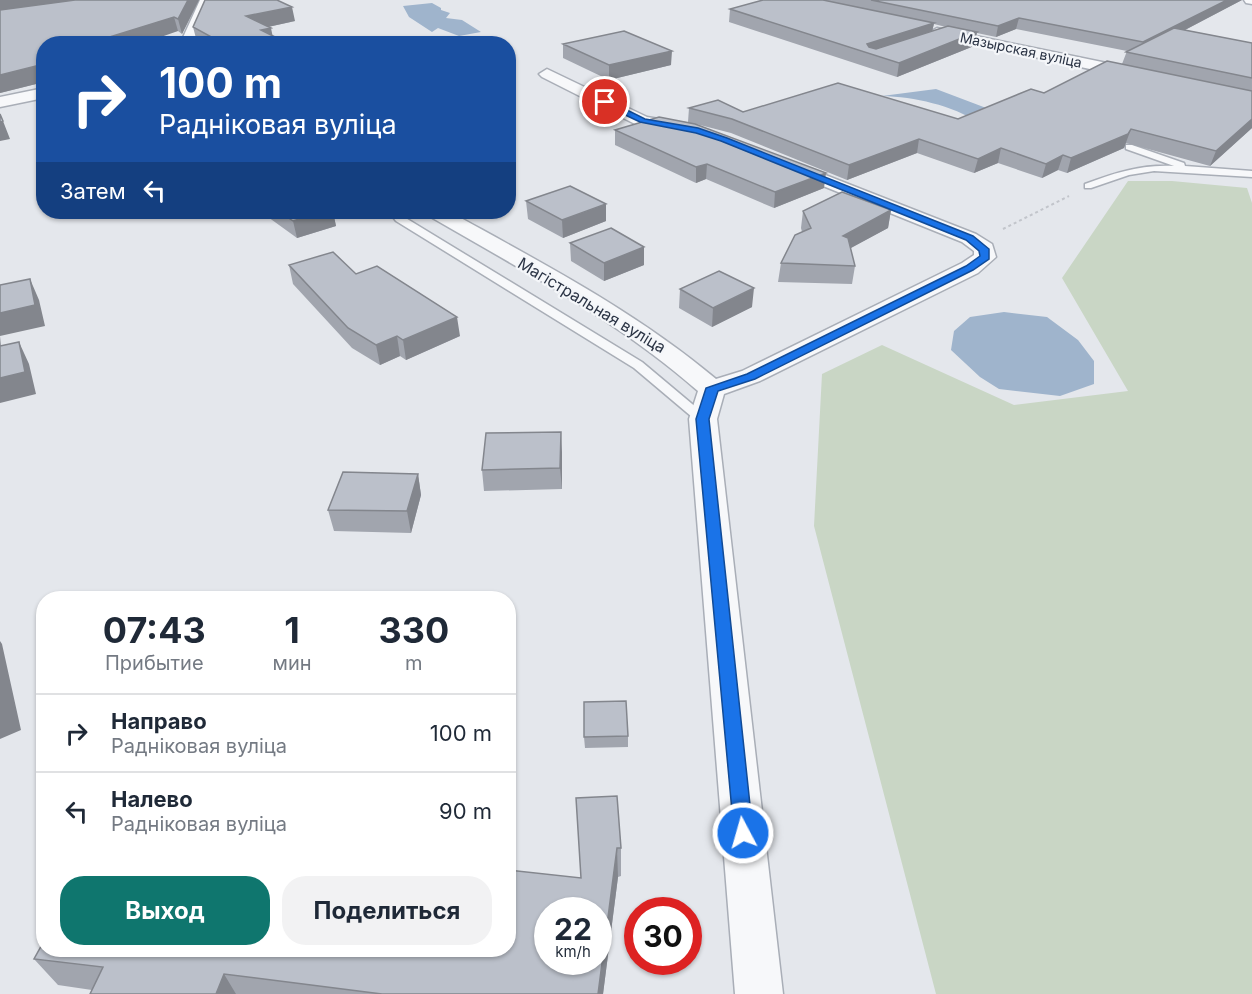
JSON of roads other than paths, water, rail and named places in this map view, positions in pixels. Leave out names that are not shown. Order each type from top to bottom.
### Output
[{"type":"street","points":[[190,36],[206,0]]},
{"type":"street","name":"Мазырская вуліца","points":[[927,36],[950,34],[1147,76]]},
{"type":"street","points":[[548,74],[643,121],[698,131]]},
{"type":"street","points":[[0,102],[36,95]]},
{"type":"street","points":[[759,994],[702,419],[712,388],[751,376],[970,268],[985,257],[984,249],[969,238],[767,157]]},
{"type":"street","name":"Магістральная вуліца","points":[[448,219],[644,333],[682,361],[712,388]]},
{"type":"lane","points":[[1129,147],[1204,172]]},
{"type":"lane","points":[[1088,186],[1142,169],[1252,174]]},
{"type":"lane","points":[[400,219],[638,364],[702,419]]},
{"type":"water","points":[[432,3],[450,13],[446,18],[462,20],[481,32],[459,36],[438,28],[432,32],[409,17],[403,6]]},
{"type":"water","points":[[936,89],[1010,117],[980,123],[957,111],[933,103],[882,96]]},
{"type":"water","points":[[1004,312],[1047,317],[1078,340],[1094,361],[1094,384],[1060,396],[999,389],[980,377],[951,350],[954,331],[970,317]]}]
